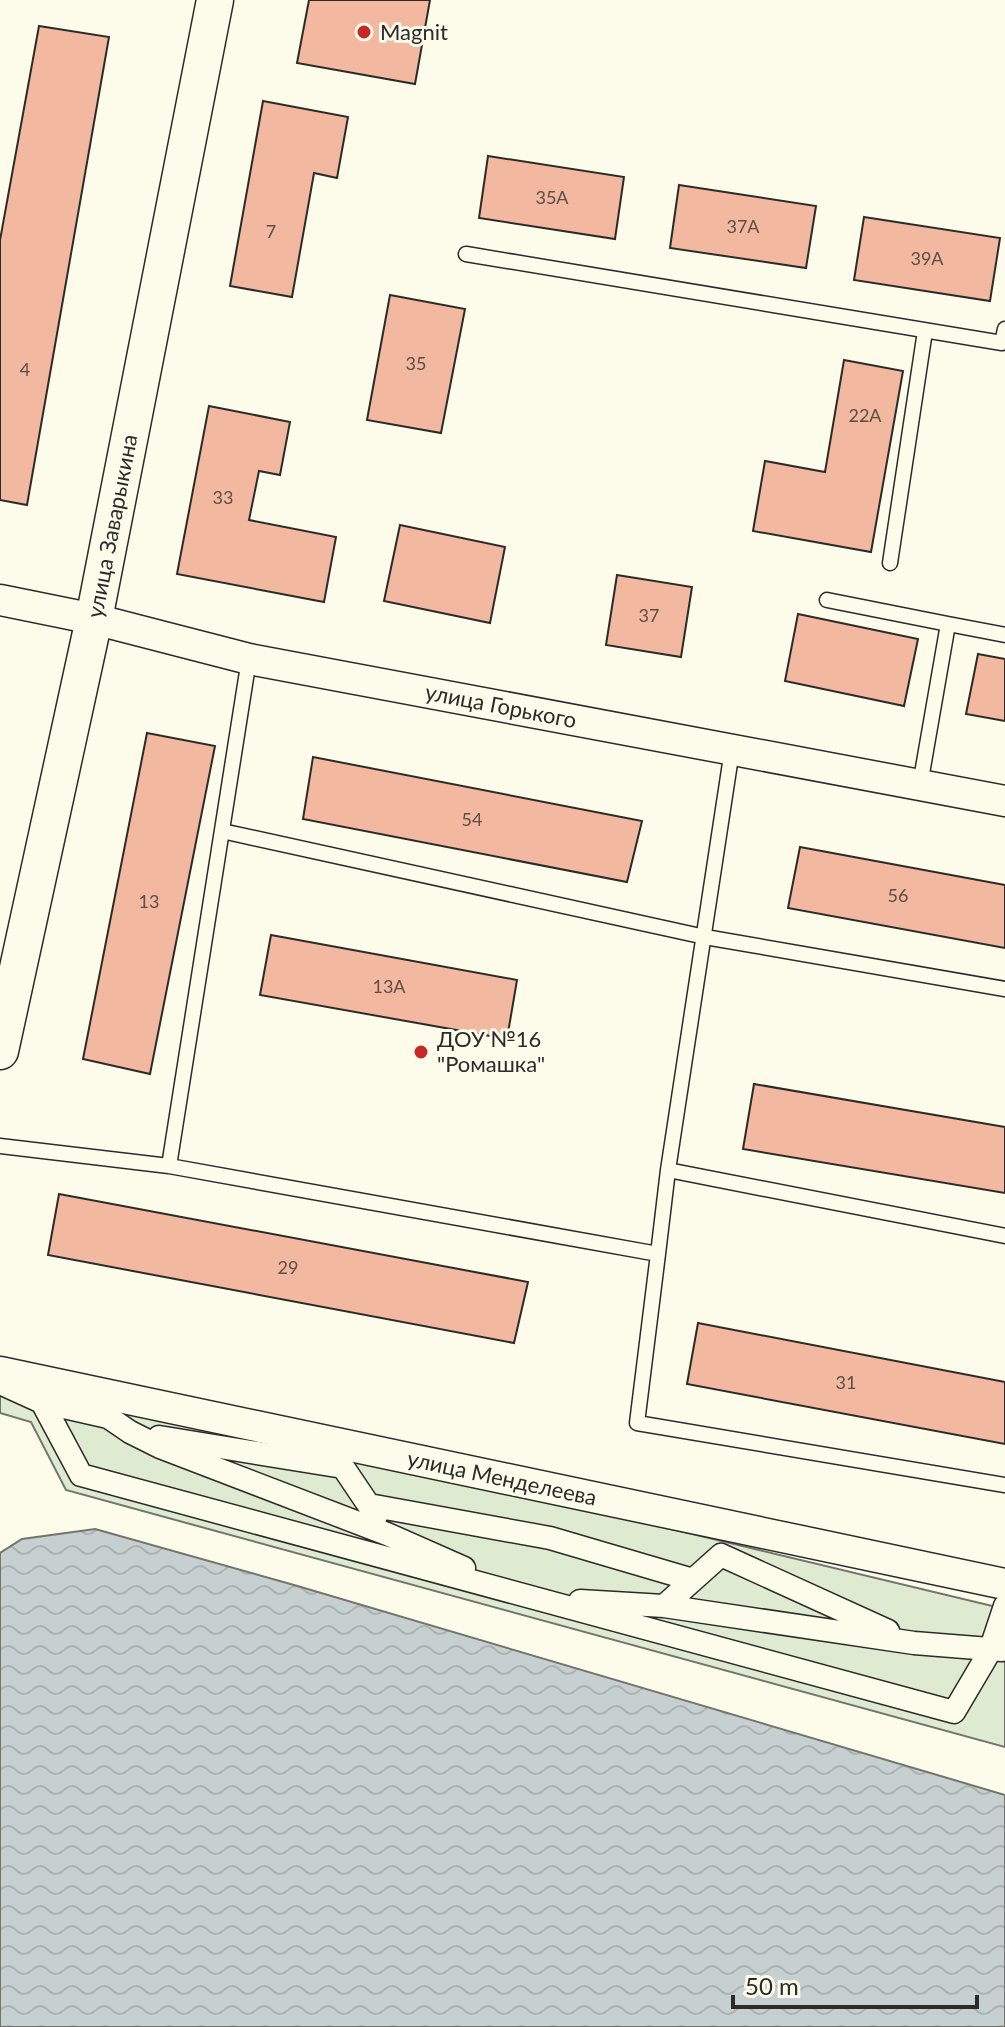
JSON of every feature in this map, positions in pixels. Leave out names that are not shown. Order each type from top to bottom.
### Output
[{"type":"street","name":"улица Заварыкина","points":[[0,1051],[94,619],[214,0]]},
{"type":"street","name":"улица Горького","points":[[0,600],[94,619],[249,659],[1005,801]]},
{"type":"street","name":"улица Менделеева","points":[[0,1372],[1005,1584]]},
{"type":"street","points":[[0,1383],[42,1402],[108,1417],[160,1447],[387,1534],[534,1598],[664,1606],[914,1643],[998,1650]]},
{"type":"street","points":[[42,1402],[81,1475],[954,1712],[998,1650],[1005,1606]]},
{"type":"street","points":[[130,1432],[343,1467],[387,1534]]},
{"type":"street","points":[[369,1505],[550,1538],[693,1580]]},
{"type":"street","points":[[664,1606],[721,1555],[914,1643]]},
{"type":"lane","points":[[466,254],[1002,343],[1005,329]]},
{"type":"lane","points":[[890,563],[925,331]]},
{"type":"lane","points":[[827,600],[1005,635]]},
{"type":"lane","points":[[920,785],[948,624]]},
{"type":"lane","points":[[169,1166],[249,659]]},
{"type":"lane","points":[[732,750],[668,1170],[637,1423],[1005,1485]]},
{"type":"lane","points":[[222,831],[705,937],[1005,989]]},
{"type":"lane","points":[[0,1146],[169,1166],[658,1254]]},
{"type":"lane","points":[[668,1170],[1005,1236]]},
{"type":"green space","points":[[0,1368],[1005,1609],[1005,1747],[66,1490],[31,1422],[0,1413]]},
{"type":"water","points":[[95,1529],[1005,1795],[1005,2027],[0,2027],[0,1553],[22,1539]]},
{"type":"building","name":"Magnit","points":[[309,0],[430,0],[415,84],[297,63]]},
{"type":"building","points":[[39,26],[109,37],[27,505],[0,500],[0,240]]},
{"type":"building","points":[[263,101],[348,117],[337,178],[314,173],[292,297],[230,286]]},
{"type":"building","points":[[488,156],[624,177],[615,239],[479,218]]},
{"type":"building","points":[[679,185],[816,206],[806,268],[670,248]]},
{"type":"building","points":[[864,217],[1000,238],[990,301],[854,280]]},
{"type":"building","points":[[390,295],[465,309],[441,433],[367,420]]},
{"type":"building","points":[[844,360],[903,371],[871,552],[753,531],[765,461],[825,472]]},
{"type":"building","points":[[209,406],[290,422],[280,475],[259,471],[249,520],[336,537],[324,602],[177,574]]},
{"type":"building","points":[[400,525],[505,547],[490,623],[384,601]]},
{"type":"building","points":[[617,575],[692,587],[681,657],[606,645]]},
{"type":"building","points":[[798,614],[918,639],[904,706],[785,681]]},
{"type":"building","points":[[978,654],[1005,659],[1005,721],[966,714]]},
{"type":"building","points":[[147,733],[215,746],[150,1074],[83,1059]]},
{"type":"building","points":[[313,757],[642,821],[627,882],[303,819]]},
{"type":"building","points":[[800,847],[1005,885],[1005,948],[788,908]]},
{"type":"building","points":[[271,935],[517,980],[507,1039],[260,995]]},
{"type":"building","points":[[754,1084],[1005,1127],[1005,1193],[743,1149]]},
{"type":"building","points":[[59,1194],[528,1282],[514,1343],[48,1255]]},
{"type":"building","points":[[698,1323],[1005,1382],[1005,1444],[687,1384]]},
{"type":"place","name":"Magnit","points":[[364,32]]},
{"type":"place","name":"ДОУ №16 \"Ромашка\"","points":[[421,1052]]}]
